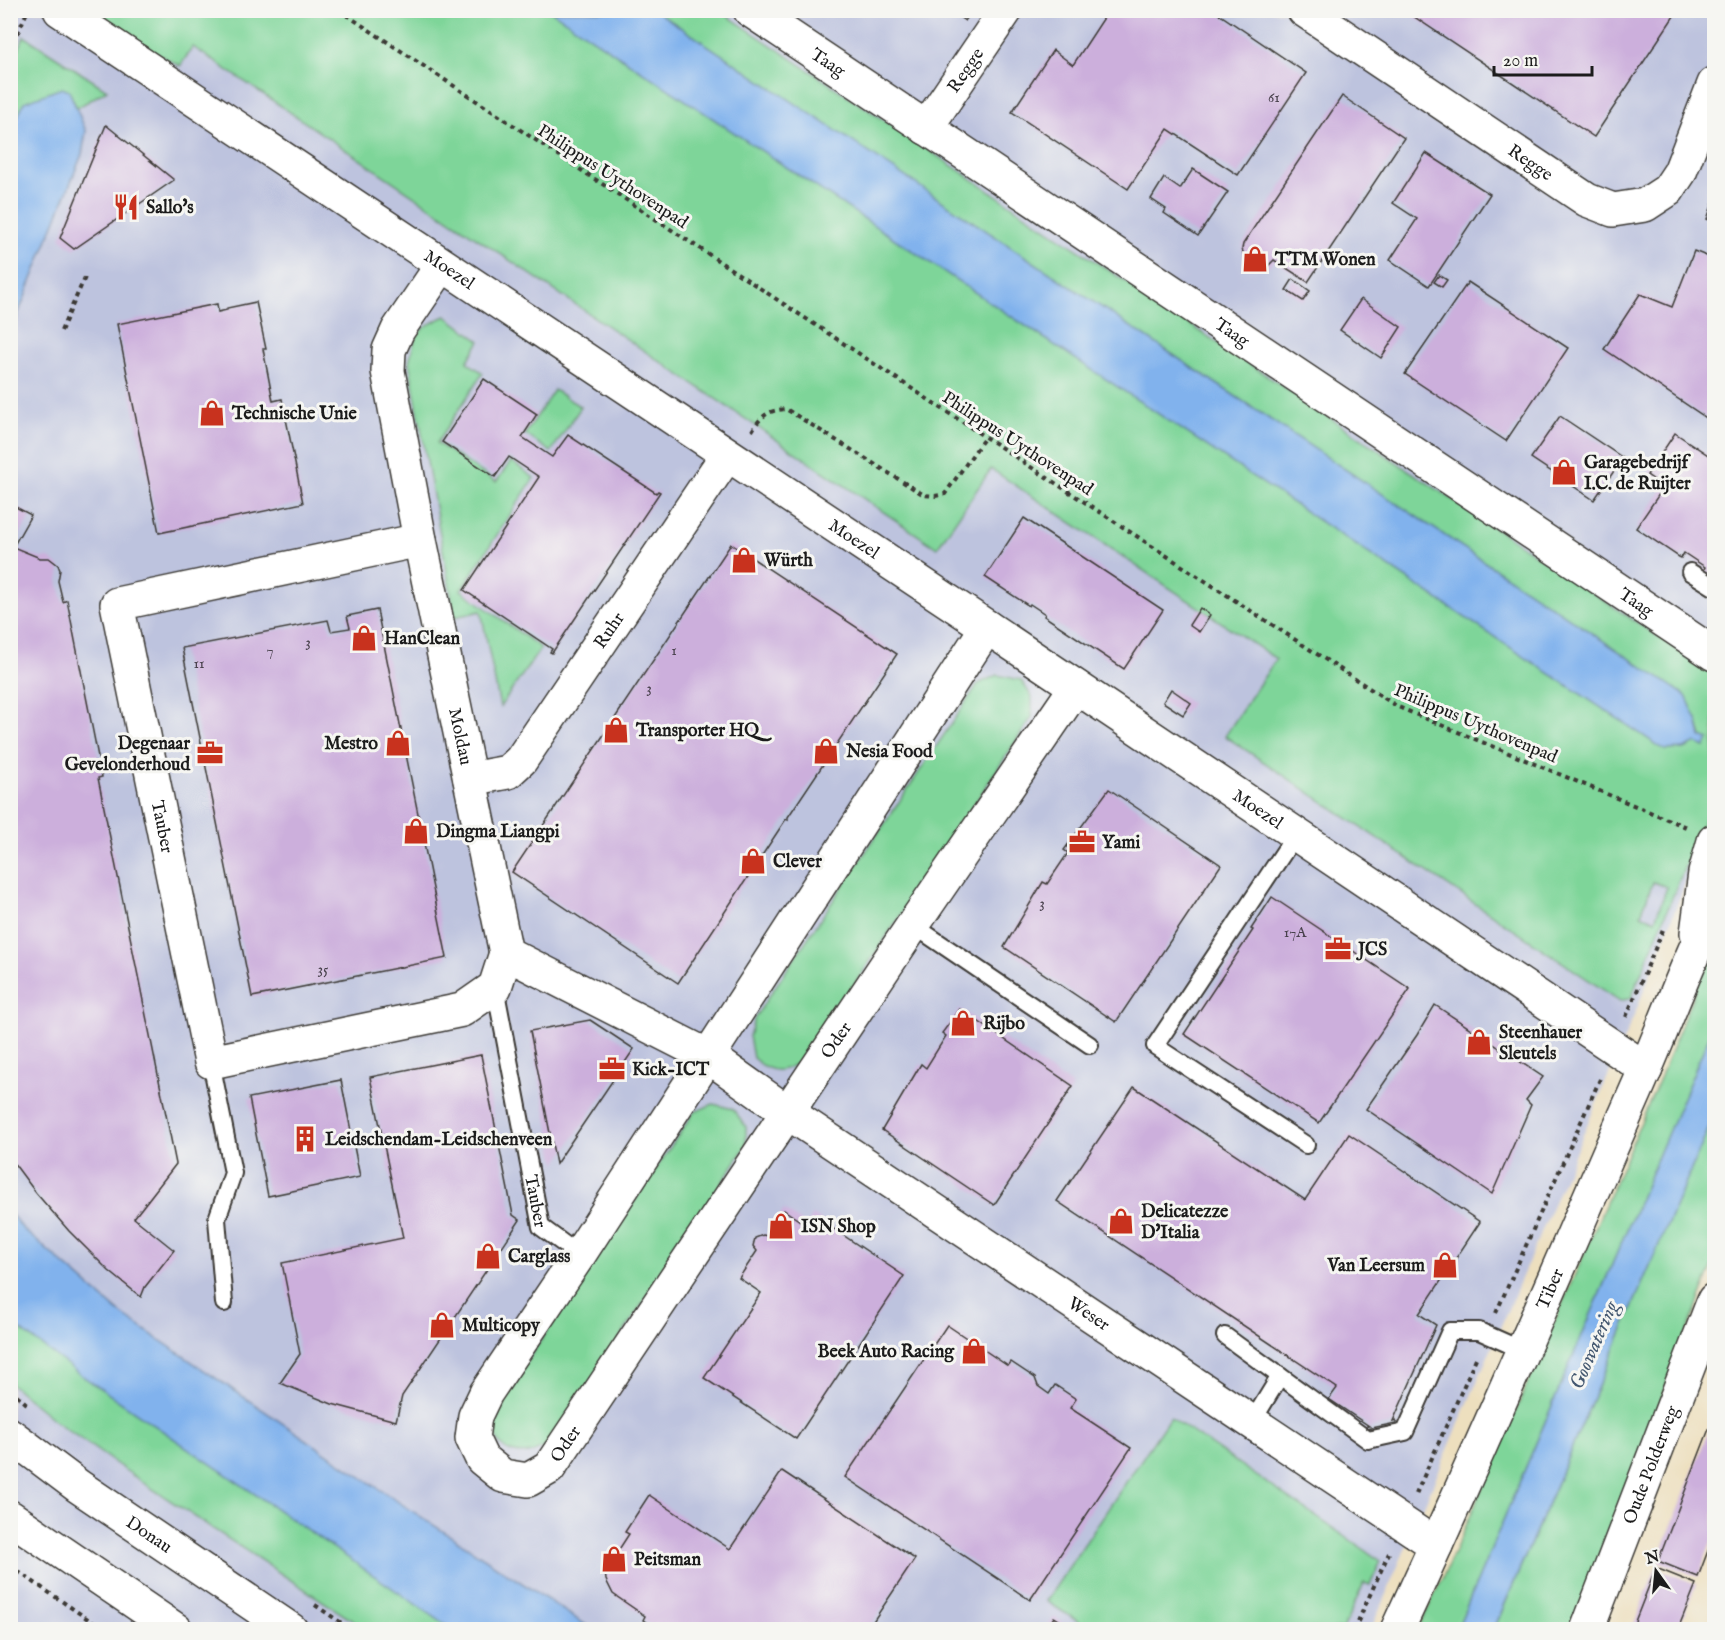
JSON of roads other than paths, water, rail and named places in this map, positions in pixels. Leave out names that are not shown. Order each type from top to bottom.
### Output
[{"type":"street","name":"Moezel","points":[[60,10],[1646,1069]]},
{"type":"street","name":"Taag","points":[[750,10],[1714,654]]},
{"type":"street","name":"Regge","points":[[926,128],[1006,10]]},
{"type":"street","name":"Regge","points":[[1304,10],[1587,200],[1613,210],[1645,205],[1668,190],[1680,172],[1714,84]]},
{"type":"street","name":"Moldau","points":[[442,265],[398,330],[389,350],[388,371],[420,540],[506,953]]},
{"type":"street","name":"Ruhr","points":[[470,779],[508,772],[521,760],[730,457]]},
{"type":"street","name":"Tauber","points":[[211,1062],[117,604],[420,540]]},
{"type":"street","name":"Oder","points":[[987,627],[579,1255],[486,1393],[475,1416],[472,1438],[482,1459],[503,1476],[528,1480],[549,1468],[913,925],[1076,687]]},
{"type":"street","name":"Tiber","points":[[1696,946],[1705,873],[1714,841]]},
{"type":"street","name":"Tiber","points":[[1396,1629],[1436,1545],[1646,1069],[1714,908]]},
{"type":"street","name":"Tauber","points":[[495,987],[506,953]]},
{"type":"street","points":[[506,953],[708,1056]]},
{"type":"street","points":[[211,1062],[462,1010],[495,987]]},
{"type":"street","name":"Weser","points":[[708,1056],[787,1112],[1436,1545]]},
{"type":"street","name":"Oude Polderweg","points":[[1587,1629],[1714,1300]]},
{"type":"street","name":"Donau","points":[[10,1435],[78,1486],[291,1629]]},
{"type":"street","points":[[10,1518],[176,1629]]},
{"type":"lane","points":[[1690,572],[1714,587]]},
{"type":"lane","points":[[1296,834],[1155,1046],[1306,1146]]},
{"type":"lane","points":[[913,925],[1089,1045]]},
{"type":"lane","name":"Tauber","points":[[495,987],[541,1227],[579,1255]]},
{"type":"lane","points":[[211,1062],[234,1173],[217,1219],[225,1303]]},
{"type":"lane","points":[[1225,1336],[1368,1440],[1405,1432],[1450,1331],[1479,1331],[1522,1350]]},
{"type":"lane","points":[[1252,1422],[1280,1376]]},
{"type":"water","points":[[551,11],[656,11],[1686,696],[1697,720],[1701,737],[1709,740],[1705,747],[1696,743],[1684,749],[1665,750]]},
{"type":"water","points":[[62,88],[69,91],[86,131],[82,154],[11,332],[11,132],[24,102]]},
{"type":"water","name":"Goowatering","points":[[1714,1025],[1714,1116],[1494,1629],[1457,1629]]},
{"type":"water","points":[[11,1214],[23,1229],[120,1313],[394,1499],[592,1629],[452,1629],[81,1375],[11,1320]]},
{"type":"place","name":"Sallo's","points":[[126,207]]},
{"type":"place","name":"TTM Wonen","points":[[1255,259]]},
{"type":"place","name":"Technische Unie","points":[[212,413]]},
{"type":"place","name":"Garagebedrijf I.C. de Ruijter","points":[[1564,472]]},
{"type":"place","name":"Würth","points":[[744,560]]},
{"type":"place","name":"HanClean","points":[[364,638]]},
{"type":"place","name":"Transporter HQ","points":[[616,730]]},
{"type":"place","name":"Mestro","points":[[398,743]]},
{"type":"place","name":"Nesia Food","points":[[826,751]]},
{"type":"place","name":"Degenaar Gevelonderhoud","points":[[210,753]]},
{"type":"place","name":"Dingma Liangpi","points":[[416,831]]},
{"type":"place","name":"Yami","points":[[1082,842]]},
{"type":"place","name":"Clever","points":[[753,861]]},
{"type":"place","name":"JCS","points":[[1338,949]]},
{"type":"place","name":"Rijbo","points":[[963,1023]]},
{"type":"place","name":"Steenhauer Sleutels","points":[[1479,1042]]},
{"type":"place","name":"Kick-ICT","points":[[612,1069]]},
{"type":"place","name":"Leidschendam-Leidschenveen","points":[[305,1139]]},
{"type":"place","name":"Delicatezze D'Italia","points":[[1121,1221]]},
{"type":"place","name":"ISN Shop","points":[[781,1226]]},
{"type":"place","name":"Carglass","points":[[488,1256]]},
{"type":"place","name":"Van Leersum","points":[[1445,1265]]},
{"type":"place","name":"Multicopy","points":[[442,1325]]},
{"type":"place","name":"Beek Auto Racing","points":[[974,1351]]},
{"type":"place","name":"Peitsman","points":[[614,1559]]}]
